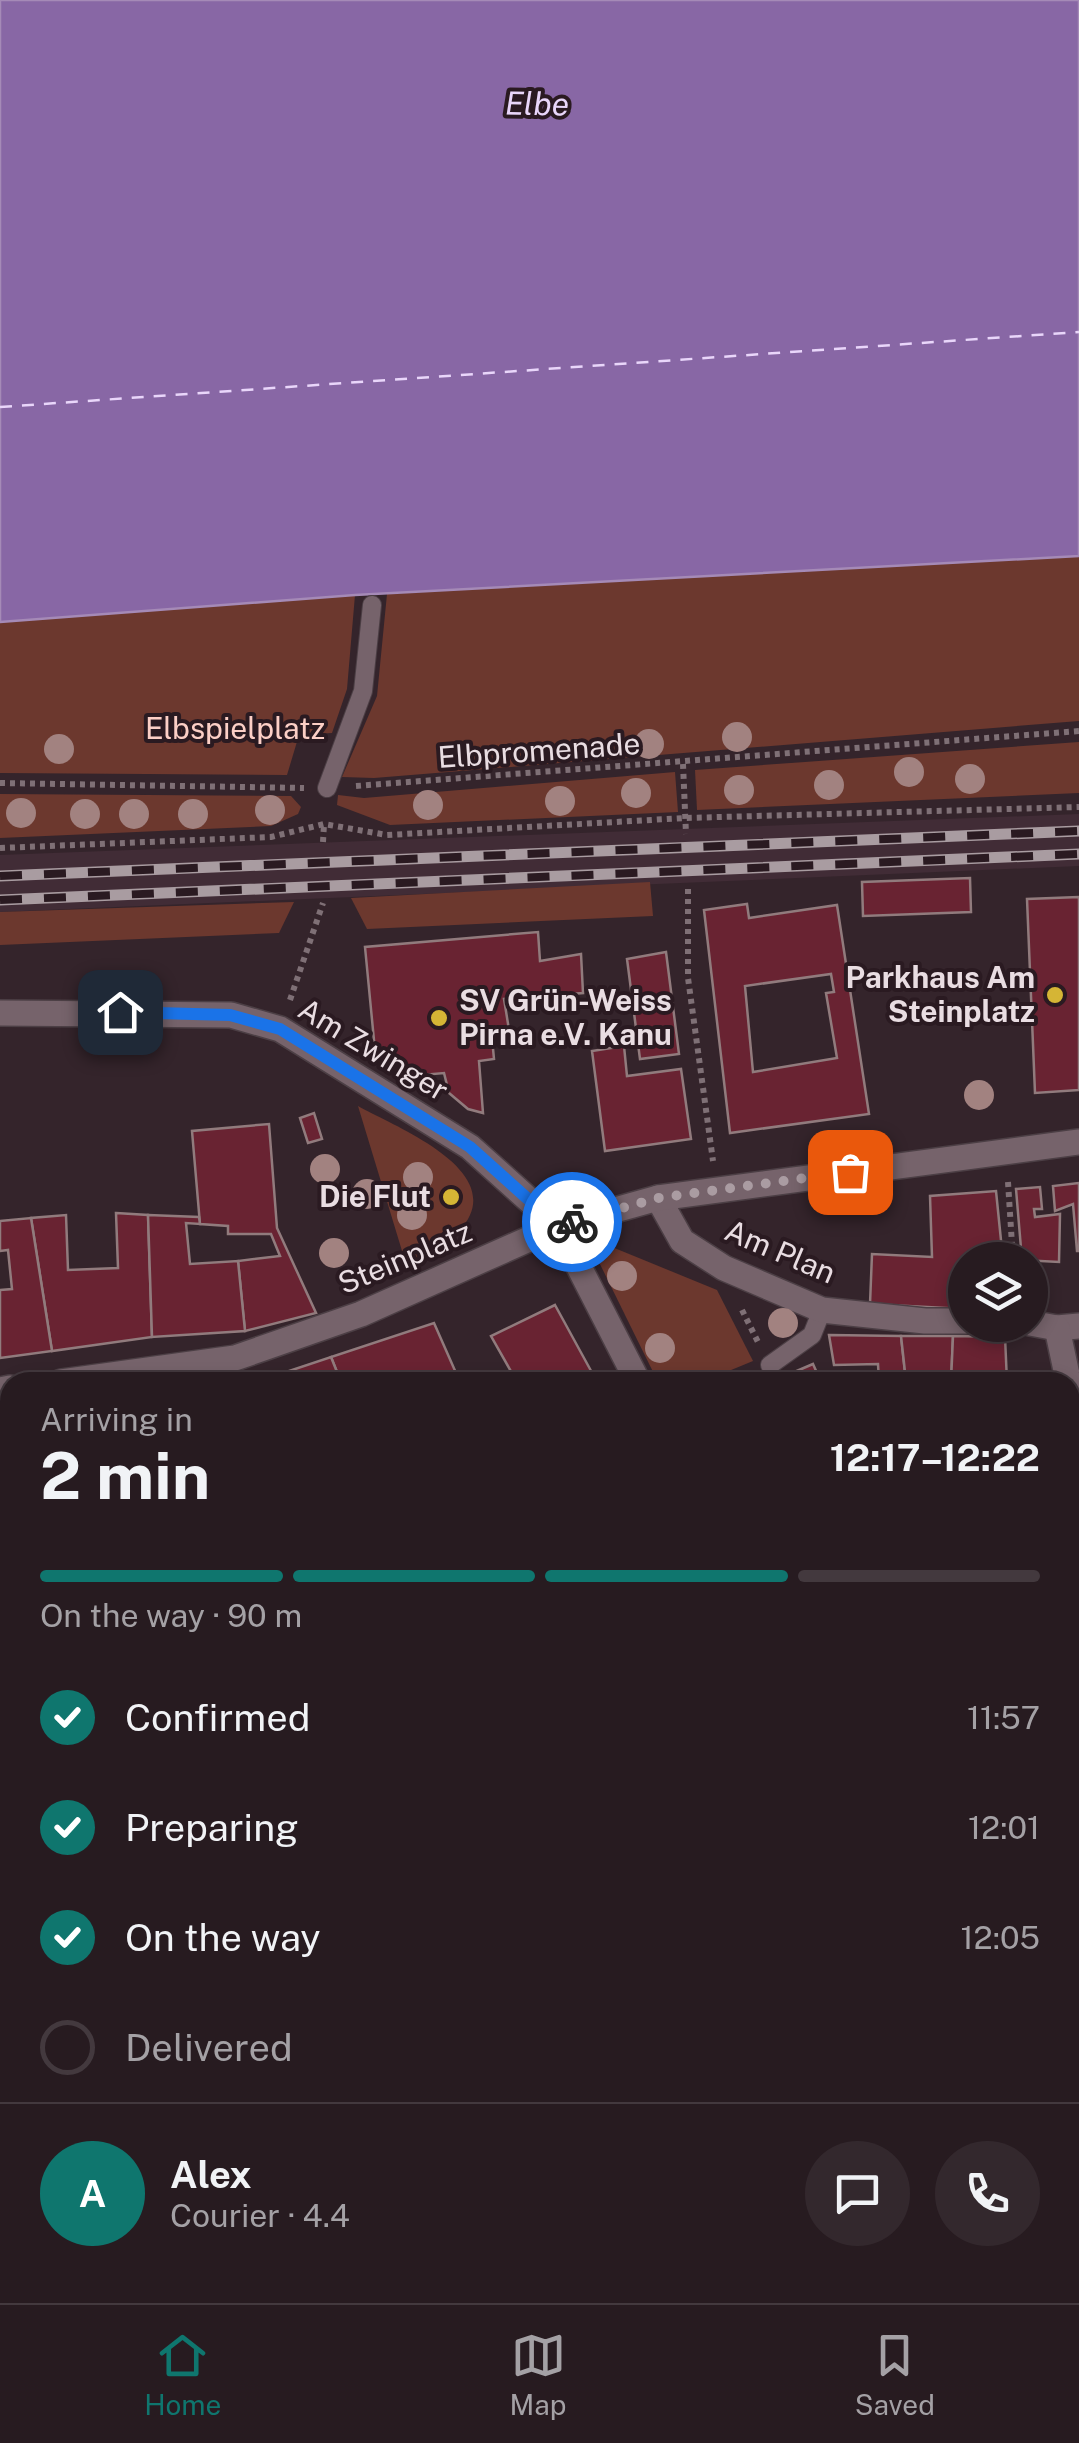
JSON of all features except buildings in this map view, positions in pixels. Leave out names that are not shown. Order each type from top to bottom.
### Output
[{"type":"street","name":"Am Zwinger","points":[[0,1013],[230,1015],[280,1029],[470,1147],[558,1226]]},
{"type":"street","name":"Steinplatz","points":[[134,1372],[235,1358],[456,1275],[558,1226],[658,1198],[1079,1142]]},
{"type":"street","name":"Am Plan","points":[[658,1198],[682,1241],[724,1268],[822,1310],[948,1320]]},
{"type":"street","points":[[558,1226],[633,1372]]},
{"type":"street","points":[[1067,1372],[1068,1327]]},
{"type":"street","points":[[235,1358],[240,1372]]},
{"type":"lane","points":[[328,788],[362,691],[372,606]]},
{"type":"lane","points":[[770,1365],[812,1335],[822,1310]]},
{"type":"path","name":"Elbpromenade","points":[[0,783],[328,788],[1079,731]]},
{"type":"path","points":[[683,764],[686,834]]},
{"type":"path","points":[[0,848],[271,837],[324,824],[351,825],[387,835],[685,818],[1079,807]]},
{"type":"path","points":[[688,889],[688,978],[717,1189]]},
{"type":"path","points":[[280,1029],[323,903]]},
{"type":"path","points":[[1006,1150],[1013,1242]]},
{"type":"path","points":[[724,1268],[770,1365],[753,1372]]},
{"type":"shaded area","points":[[1079,814],[1079,866],[0,912],[0,855]]},
{"type":"green space","points":[[1079,556],[1079,721],[374,778],[342,777],[377,696],[387,594]]},
{"type":"green space","name":"Elbspielplatz","points":[[355,595],[347,689],[332,733],[299,735],[287,775],[0,773],[0,622]]},
{"type":"green space","points":[[1079,742],[1079,793],[697,810],[695,770]]},
{"type":"green space","points":[[675,772],[678,812],[390,825],[337,805],[338,795],[364,798]]},
{"type":"green space","points":[[0,794],[291,796],[301,807],[298,814],[271,826],[0,838]]},
{"type":"green space","points":[[650,882],[653,916],[367,929],[351,898]]},
{"type":"green space","points":[[294,902],[279,933],[0,945],[0,912]]},
{"type":"green space","points":[[358,1106],[443,1154],[461,1171],[472,1190],[472,1210],[459,1231],[406,1264]]},
{"type":"green space","points":[[612,1247],[717,1290],[753,1361],[726,1372],[653,1372],[595,1254]]},
{"type":"water","name":"Elbe","points":[[0,0],[1079,0],[1079,556],[355,595],[0,622]]},
{"type":"ferry route","points":[[0,407],[1079,332]]},
{"type":"railway","points":[[0,876],[1079,831]]},
{"type":"railway","points":[[0,900],[1079,854]]},
{"type":"way so far","points":[[572,1222],[658,1198],[850,1172]]},
{"type":"place","name":"Parkhaus Am Steinplatz","points":[[1055,995]]},
{"type":"place","name":"SV Grün-Weiss Pirna e.V. Kanu","points":[[439,1018]]},
{"type":"place","name":"Die Flut","points":[[451,1197]]},
{"type":"route","points":[[120,1012],[230,1015],[280,1029],[470,1147],[558,1226],[572,1222]]}]
